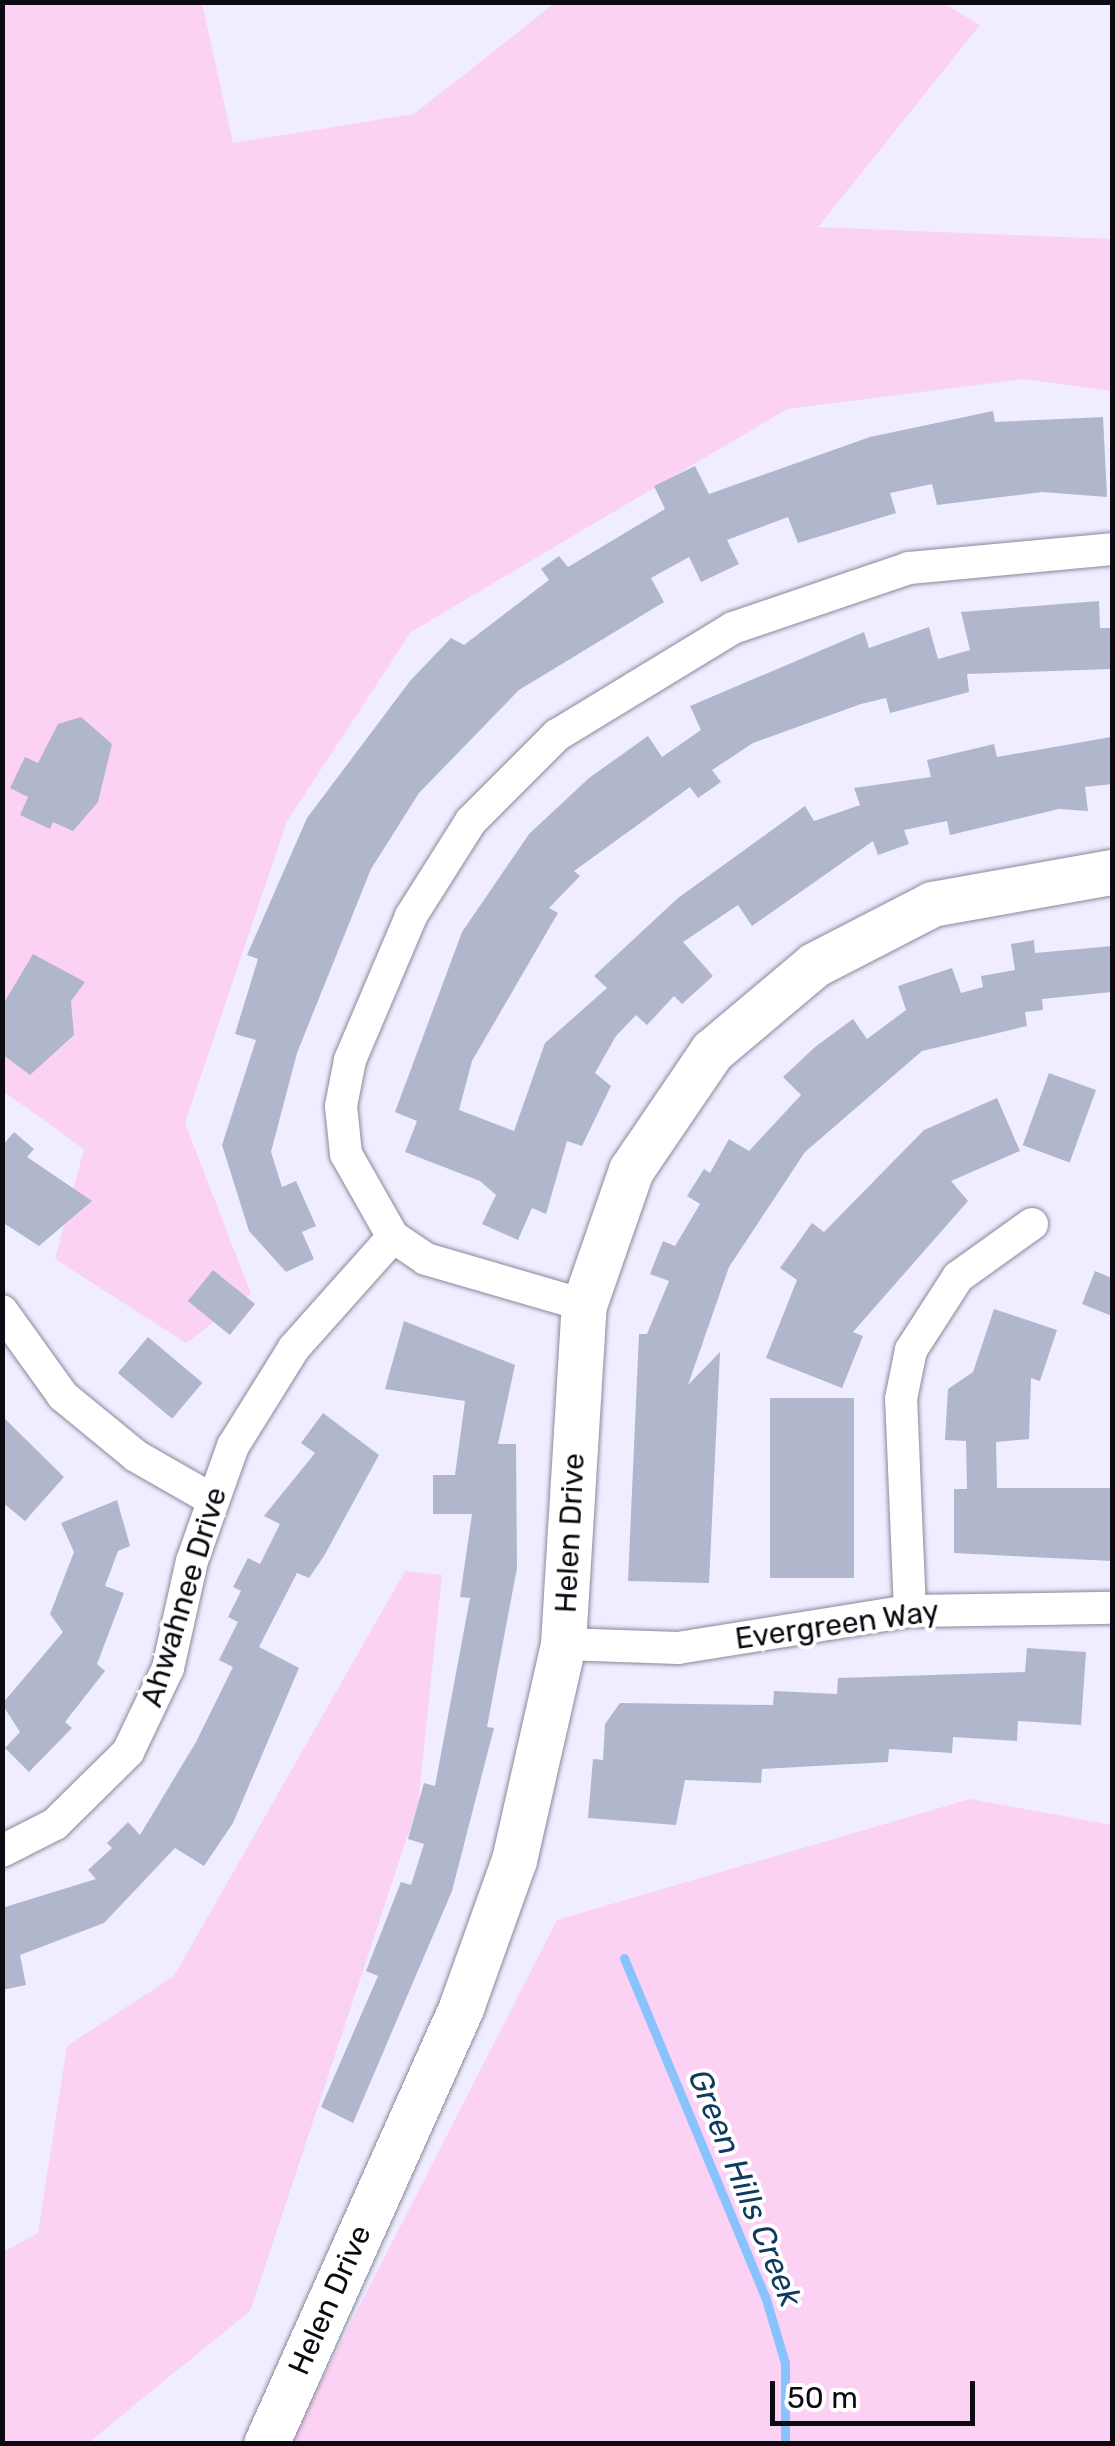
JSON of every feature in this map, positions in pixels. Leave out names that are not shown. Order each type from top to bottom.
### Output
[{"type":"street","points":[[584,1304],[462,1276],[392,1237],[346,1154],[341,1106],[350,1060],[411,916],[512,775],[669,660],[795,602],[966,558],[1112,550]]},
{"type":"street","name":"Helen Drive","points":[[266,2444],[491,1930],[533,1790],[562,1644],[584,1304],[602,1237],[666,1109],[758,1007],[814,964],[932,904],[1112,872]]},
{"type":"street","points":[[910,1612],[901,1400],[911,1350],[958,1278],[1032,1224]]},
{"type":"street","name":"Ahwahnee Drive","points":[[2,1851],[55,1824],[128,1752],[168,1668],[211,1499],[261,1395],[392,1237]]},
{"type":"street","points":[[2,1311],[63,1396],[136,1456],[211,1499]]},
{"type":"street","name":"Evergreen Way","points":[[562,1644],[678,1648],[910,1612],[1112,1608]]},
{"type":"shaded area","points":[[3,3],[202,3],[233,143],[414,114],[555,3],[943,3],[980,25],[818,227],[1112,239],[1112,391],[1023,379],[787,409],[411,632],[287,821],[185,1123],[251,1294],[186,1343],[55,1259],[84,1149],[3,1091]]},
{"type":"shaded area","points":[[405,1571],[442,1575],[418,1805],[250,2311],[88,2443],[3,2444],[3,2252],[38,2233],[67,2046],[174,1976]]},
{"type":"shaded area","points":[[970,1799],[1112,1825],[1112,2443],[289,2444],[557,1920]]},
{"type":"building","points":[[993,411],[995,422],[1103,417],[1107,497],[1042,492],[937,505],[932,484],[890,493],[896,513],[798,543],[788,517],[727,540],[739,564],[701,582],[689,557],[651,578],[664,602],[519,690],[419,793],[371,869],[297,1053],[271,1152],[282,1187],[296,1181],[316,1226],[302,1232],[314,1259],[286,1272],[249,1231],[222,1145],[256,1040],[235,1034],[258,959],[247,955],[307,818],[410,681],[451,638],[464,645],[549,580],[541,569],[559,556],[568,567],[665,509],[654,486],[695,466],[709,494],[870,437]]},
{"type":"building","points":[[1099,601],[1100,628],[1112,628],[1112,669],[967,674],[969,692],[890,713],[886,698],[753,743],[712,770],[721,782],[698,798],[690,787],[574,871],[580,876],[549,908],[558,913],[472,1061],[459,1110],[514,1131],[545,1043],[607,988],[594,976],[678,898],[805,806],[814,821],[860,805],[854,788],[931,777],[927,760],[994,744],[997,757],[1111,737],[1112,784],[1085,787],[1088,811],[1059,809],[950,835],[947,821],[904,830],[909,844],[878,855],[873,841],[752,926],[738,905],[683,942],[713,976],[682,1004],[674,996],[647,1025],[636,1015],[616,1036],[595,1073],[611,1086],[582,1146],[567,1141],[546,1214],[532,1208],[518,1240],[482,1224],[496,1195],[480,1181],[405,1152],[417,1121],[395,1112],[462,932],[529,834],[589,778],[648,736],[662,757],[701,730],[690,706],[864,632],[869,648],[929,627],[938,659],[970,650],[961,612]]},
{"type":"building","points":[[81,717],[112,744],[98,802],[73,831],[53,822],[50,829],[20,815],[28,797],[10,788],[25,757],[38,763],[58,724]]},
{"type":"building","points":[[1034,940],[1035,953],[1112,946],[1112,992],[1042,999],[1043,1010],[1025,1012],[1027,1026],[922,1051],[805,1152],[729,1267],[688,1385],[720,1352],[709,1583],[628,1581],[639,1334],[647,1334],[669,1281],[650,1274],[663,1241],[675,1246],[700,1204],[687,1196],[704,1169],[710,1173],[729,1139],[749,1151],[801,1095],[783,1077],[815,1047],[853,1019],[867,1039],[906,1010],[898,986],[952,968],[961,993],[983,987],[981,976],[1015,970],[1011,944]]},
{"type":"building","points":[[33,954],[85,982],[71,1001],[74,1035],[30,1075],[2,1054],[2,1006]]},
{"type":"building","points":[[1049,1073],[1096,1090],[1070,1162],[1023,1145]]},
{"type":"building","points":[[997,1098],[1020,1151],[951,1181],[968,1201],[853,1332],[863,1336],[842,1388],[766,1358],[797,1280],[780,1268],[812,1223],[824,1232],[924,1130]]},
{"type":"building","points":[[14,1132],[34,1149],[27,1157],[92,1201],[39,1246],[2,1222],[2,1146]]},
{"type":"building","points":[[213,1270],[255,1304],[230,1335],[188,1301]]},
{"type":"building","points":[[1095,1271],[1112,1278],[1112,1316],[1082,1304]]},
{"type":"building","points":[[994,1309],[1057,1330],[1040,1381],[1031,1378],[1029,1439],[996,1442],[997,1488],[1112,1488],[1112,1561],[954,1553],[954,1489],[967,1489],[966,1441],[945,1440],[948,1389],[973,1372]]},
{"type":"building","points":[[404,1321],[515,1365],[498,1444],[516,1444],[517,1568],[487,1727],[494,1728],[452,1891],[353,2123],[321,2107],[378,1976],[366,1971],[401,1882],[411,1885],[424,1844],[408,1839],[424,1783],[435,1786],[470,1598],[460,1597],[472,1514],[433,1514],[433,1475],[455,1475],[465,1401],[385,1389]]},
{"type":"building","points":[[148,1337],[202,1383],[172,1419],[118,1373]]},
{"type":"building","points":[[770,1398],[854,1398],[854,1578],[770,1578]]},
{"type":"building","points":[[323,1413],[379,1455],[309,1578],[297,1573],[259,1647],[299,1668],[233,1823],[204,1866],[175,1848],[104,1923],[20,1955],[26,1985],[2,1990],[2,1908],[96,1879],[88,1870],[112,1848],[107,1843],[128,1822],[140,1835],[196,1742],[233,1667],[219,1660],[238,1622],[228,1617],[241,1591],[233,1587],[248,1558],[260,1564],[280,1524],[264,1516],[315,1453],[301,1443]]},
{"type":"building","points":[[2,1416],[64,1477],[25,1521],[2,1502]]},
{"type":"building","points":[[117,1500],[130,1546],[118,1551],[105,1586],[124,1593],[97,1664],[105,1671],[65,1722],[72,1728],[29,1772],[5,1748],[20,1732],[2,1704],[63,1632],[50,1614],[74,1552],[61,1523]]},
{"type":"building","points":[[1027,1648],[1086,1652],[1081,1725],[1018,1721],[1017,1741],[953,1737],[952,1753],[889,1749],[888,1762],[762,1769],[761,1783],[685,1780],[676,1825],[588,1818],[593,1759],[603,1760],[605,1724],[620,1703],[773,1705],[774,1691],[837,1694],[838,1678],[1025,1672]]},
{"type":"waterway","name":"Green Hills Creek","points":[[624,1958],[765,2296],[785,2363],[785,2444]]}]
